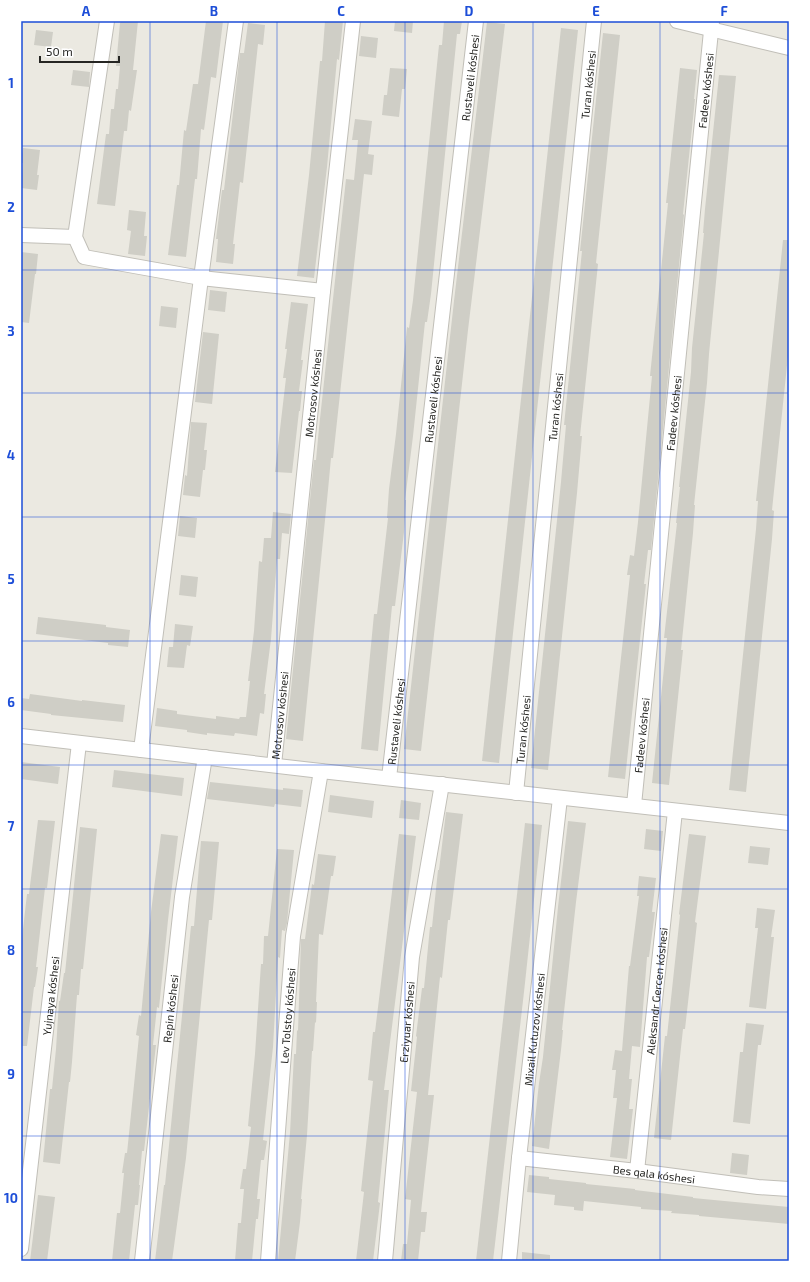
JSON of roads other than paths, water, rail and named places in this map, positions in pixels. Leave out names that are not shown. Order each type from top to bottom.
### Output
[{"type":"street","points":[[107,21],[74,237],[84,257],[201,278],[323,291]]},
{"type":"street","points":[[141,750],[201,278],[236,21]]},
{"type":"street","name":"Motrosov kóshesi","points":[[274,765],[323,291],[353,21]]},
{"type":"street","name":"Rustaveli kóshesi","points":[[389,778],[476,21]]},
{"type":"street","name":"Turan kóshesi","points":[[516,793],[594,21]]},
{"type":"street","points":[[676,21],[711,25],[789,48]]},
{"type":"street","name":"Fadeev kóshesi","points":[[634,805],[711,25]]},
{"type":"street","points":[[21,235],[74,237]]},
{"type":"street","points":[[21,736],[274,765],[321,772],[389,778],[789,823]]},
{"type":"street","name":"Yujnaya kóshesi","points":[[21,1248],[79,743]]},
{"type":"street","name":"Repin kóshesi","points":[[142,1261],[182,898],[205,757]]},
{"type":"street","name":"Lev Tolstoy kóshesi","points":[[268,1261],[293,936],[321,772]]},
{"type":"street","name":"Erziyuar kóshesi","points":[[385,1261],[412,957],[442,784]]},
{"type":"street","name":"Mixail Kutuzov kóshesi","points":[[509,1261],[519,1158],[560,798]]},
{"type":"street","name":"Aleksandr Gercen kóshesi","points":[[637,1171],[675,811]]},
{"type":"street","name":"Bes qala kóshesi","points":[[519,1158],[637,1171],[758,1187],[789,1189]]}]
